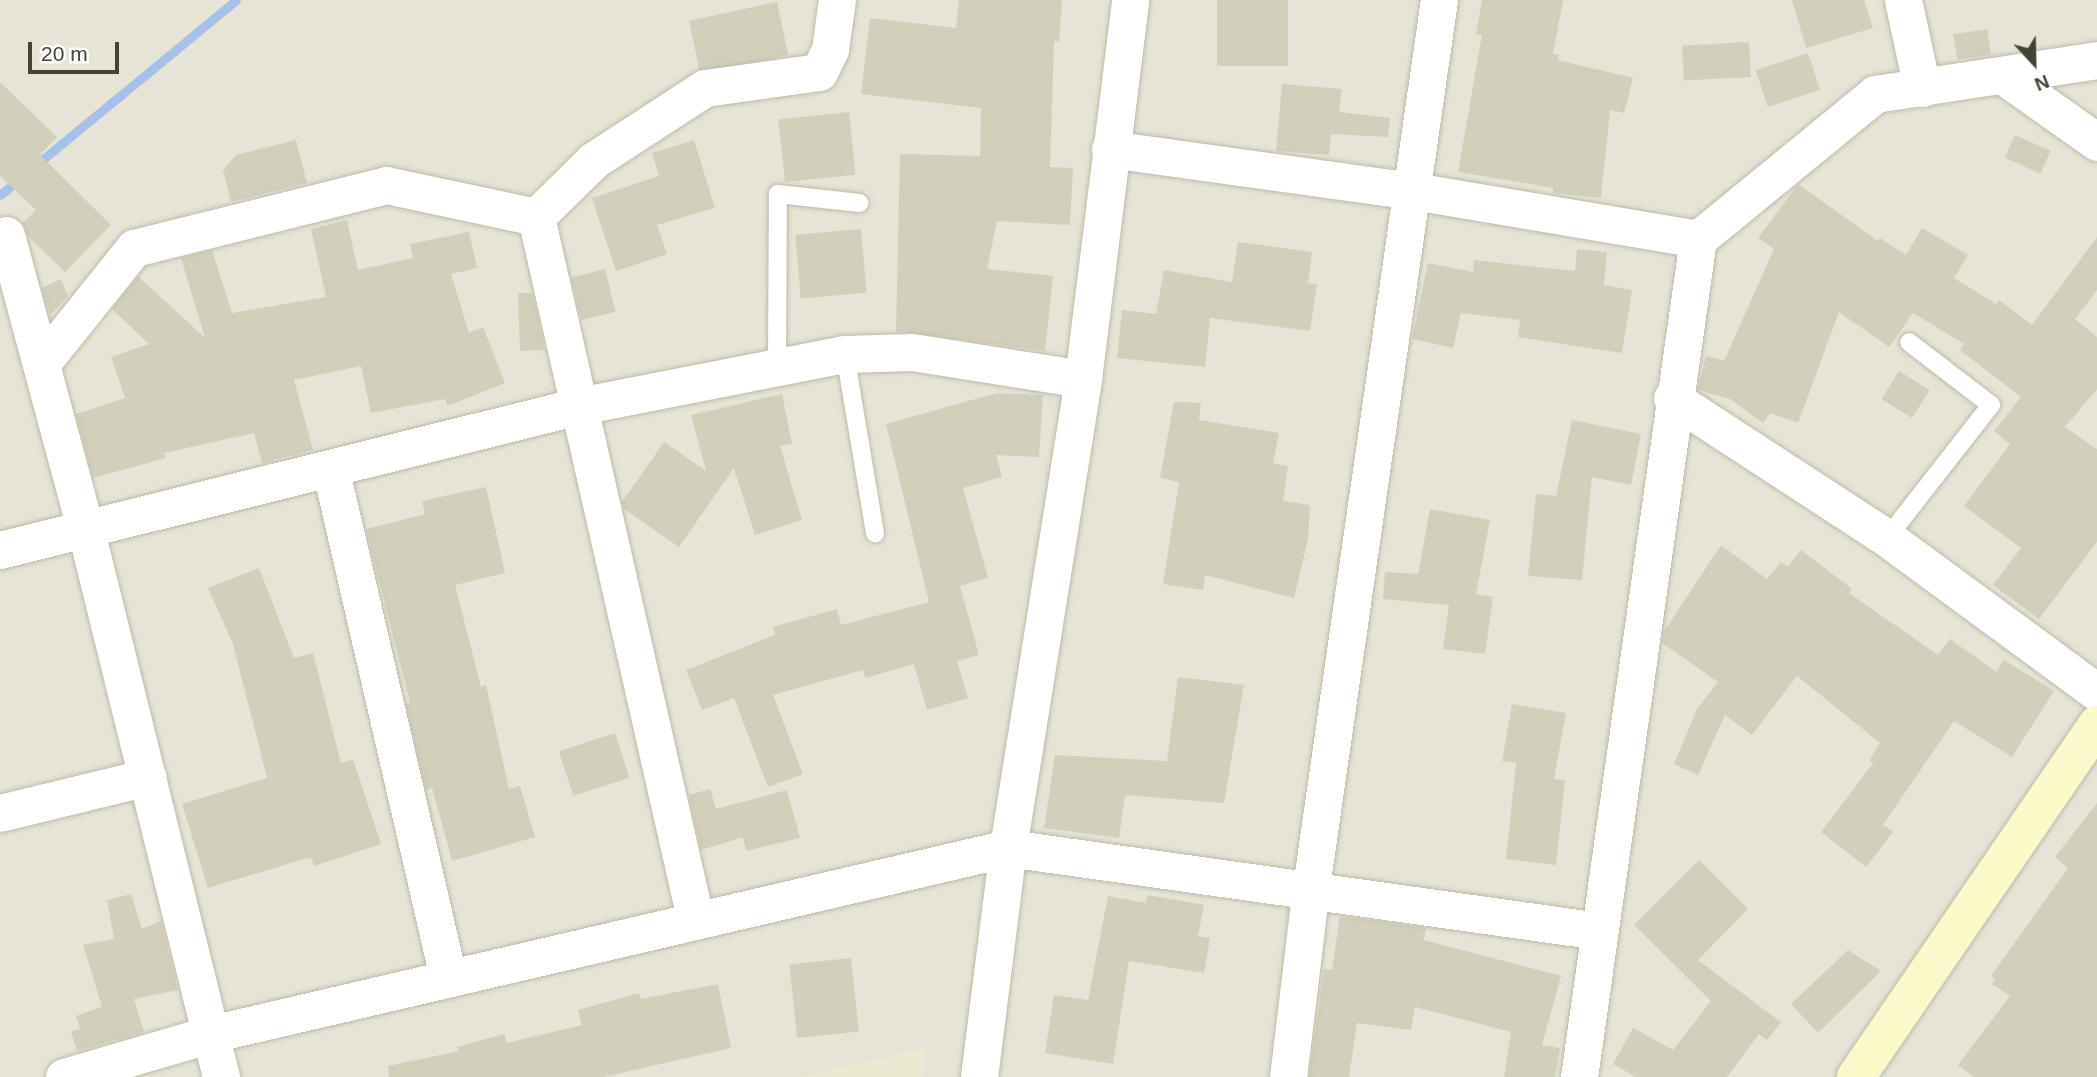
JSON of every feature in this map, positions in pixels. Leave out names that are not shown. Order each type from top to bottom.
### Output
[{"type":"street","points":[[536,216],[594,160],[705,88],[819,72],[830,49],[837,0]]},
{"type":"street","points":[[979,1077],[1008,848],[1083,379],[1130,0]]},
{"type":"street","points":[[1288,1077],[1311,887],[1414,191],[1439,0]]},
{"type":"street","points":[[1903,0],[1923,88]]},
{"type":"street","points":[[1579,1077],[1672,398],[1698,239],[1875,94],[2005,77],[2097,60]]},
{"type":"street","points":[[2005,77],[2097,142]]},
{"type":"street","points":[[1110,149],[1414,191],[1698,239]]},
{"type":"street","points":[[41,364],[134,248],[386,185],[536,216]]},
{"type":"street","points":[[536,216],[695,918]]},
{"type":"street","points":[[6,235],[85,527],[222,1077]]},
{"type":"street","points":[[0,550],[85,527],[331,471],[579,406],[777,365],[845,354],[912,352],[1083,379]]},
{"type":"street","points":[[1672,398],[1887,538],[2097,692]]},
{"type":"street","points":[[331,471],[449,977]]},
{"type":"street","points":[[1856,1077],[2097,725]]},
{"type":"street","points":[[0,813],[148,777]]},
{"type":"street","points":[[64,1077],[211,1034],[695,918],[1008,848],[1311,887],[1599,931]]},
{"type":"lane","points":[[777,365],[778,194],[860,203]]},
{"type":"lane","points":[[1887,538],[1991,405],[1909,342]]},
{"type":"lane","points":[[845,354],[876,534]]},
{"type":"shaded area","points":[[0,0],[2097,0],[2097,1077],[0,1077]]},
{"type":"shaded area","points":[[926,1048],[922,1077],[800,1077]]},
{"type":"building","points":[[959,0],[1062,0],[1059,42],[1054,41],[1050,167],[1073,168],[1070,225],[997,221],[987,269],[1053,276],[1045,351],[896,331],[900,154],[980,156],[981,108],[861,94],[870,18],[956,28]]},
{"type":"building","points":[[1217,0],[1288,0],[1288,66],[1217,66]]},
{"type":"building","points":[[1482,0],[1563,0],[1553,54],[1559,55],[1558,60],[1633,78],[1624,113],[1610,110],[1601,198],[1553,193],[1553,188],[1458,172],[1482,35],[1476,34]]},
{"type":"building","points":[[1792,0],[1864,0],[1873,28],[1806,48]]},
{"type":"building","points":[[777,2],[788,55],[700,74],[689,21]]},
{"type":"building","points":[[1987,29],[1991,55],[1957,60],[1953,34]]},
{"type":"building","points":[[1749,42],[1751,77],[1684,80],[1682,46]]},
{"type":"building","points":[[1808,53],[1820,90],[1768,107],[1756,70]]},
{"type":"building","points":[[0,82],[57,137],[40,155],[111,225],[65,272],[28,236],[23,223],[36,210],[0,176]]},
{"type":"building","points":[[1282,84],[1342,89],[1339,112],[1390,118],[1388,137],[1331,134],[1329,155],[1276,151]]},
{"type":"building","points":[[849,112],[856,175],[785,182],[778,119]]},
{"type":"building","points":[[2015,135],[2051,151],[2040,174],[2005,158]]},
{"type":"building","points":[[296,140],[307,183],[231,202],[223,170],[236,155]]},
{"type":"building","points":[[694,140],[715,208],[657,225],[667,254],[616,271],[592,198],[659,176],[652,153]]},
{"type":"building","points":[[1798,184],[1878,241],[1880,238],[1906,255],[1922,228],[1968,255],[1954,278],[1996,304],[1999,300],[2032,325],[2097,237],[2097,290],[2075,319],[2097,337],[2097,389],[2065,427],[2097,449],[2097,542],[2039,619],[1993,585],[2021,548],[1964,506],[2010,444],[1994,431],[2021,397],[1960,350],[1964,344],[1913,313],[1889,347],[1839,312],[1798,423],[1770,413],[1763,423],[1730,399],[1698,390],[1706,356],[1724,361],[1774,249],[1758,238]]},
{"type":"building","points":[[347,220],[358,270],[413,258],[410,244],[469,232],[477,268],[451,274],[469,333],[483,327],[505,383],[448,406],[445,399],[371,413],[361,366],[294,380],[313,450],[262,463],[254,433],[164,453],[166,458],[93,478],[76,414],[125,398],[111,357],[149,344],[112,309],[138,276],[205,338],[181,258],[212,250],[232,313],[326,297],[311,229]]},
{"type":"building","points":[[861,229],[867,293],[801,299],[795,235]]},
{"type":"building","points":[[1238,242],[1312,252],[1308,283],[1317,284],[1310,331],[1210,318],[1205,367],[1117,358],[1122,310],[1156,314],[1164,270],[1232,282]]},
{"type":"building","points":[[1577,249],[1607,252],[1604,285],[1632,290],[1622,353],[1518,337],[1520,320],[1461,313],[1453,348],[1412,339],[1428,263],[1473,272],[1474,260],[1575,271]]},
{"type":"building","points":[[605,269],[616,312],[582,320],[571,277]]},
{"type":"building","points":[[61,279],[68,296],[50,315],[42,288]]},
{"type":"building","points":[[518,293],[532,293],[545,350],[520,351]]},
{"type":"building","points":[[1899,371],[1930,390],[1912,418],[1882,399]]},
{"type":"building","points":[[997,393],[1043,395],[1039,457],[996,455],[1002,477],[963,488],[988,578],[960,586],[979,655],[957,661],[968,698],[927,710],[914,664],[865,678],[863,670],[773,695],[803,774],[768,787],[734,698],[702,710],[686,670],[775,635],[773,627],[837,609],[841,625],[929,602],[886,424]]},
{"type":"building","points":[[782,394],[792,444],[780,446],[802,520],[755,535],[734,468],[679,547],[624,509],[622,502],[664,442],[706,471],[691,415]]},
{"type":"building","points":[[1174,402],[1201,403],[1199,420],[1279,433],[1273,463],[1288,466],[1283,501],[1310,505],[1308,539],[1294,598],[1205,575],[1203,590],[1163,584],[1179,482],[1160,478]]},
{"type":"building","points":[[1572,420],[1641,434],[1631,485],[1592,477],[1582,580],[1528,576],[1536,494],[1556,496]]},
{"type":"building","points":[[486,487],[505,573],[455,585],[481,687],[486,685],[509,789],[520,786],[535,837],[452,861],[432,788],[426,790],[406,704],[410,703],[366,529],[425,514],[422,501]]},
{"type":"building","points":[[1430,509],[1490,520],[1476,594],[1493,597],[1485,654],[1443,649],[1449,605],[1383,599],[1385,572],[1418,574]]},
{"type":"building","points":[[1721,545],[1767,579],[1781,562],[1788,567],[1801,550],[1852,589],[1849,593],[1938,655],[1950,639],[1996,672],[2004,660],[2054,691],[2012,757],[1954,721],[1883,825],[1893,832],[1866,867],[1821,832],[1873,763],[1869,761],[1880,743],[1797,676],[1752,735],[1725,715],[1698,775],[1674,764],[1697,709],[1718,682],[1662,643],[1663,633]]},
{"type":"building","points":[[259,568],[294,658],[313,653],[341,763],[353,759],[381,844],[314,866],[311,857],[208,888],[182,804],[267,778],[233,644],[208,588]]},
{"type":"building","points":[[1178,677],[1244,685],[1224,803],[1125,795],[1119,838],[1044,828],[1055,755],[1167,761]]},
{"type":"building","points":[[1512,704],[1566,713],[1554,779],[1565,780],[1556,865],[1506,859],[1516,763],[1502,761]]},
{"type":"building","points":[[615,733],[630,778],[573,796],[559,751]]},
{"type":"building","points":[[710,789],[716,809],[787,790],[800,838],[746,851],[743,837],[701,850],[689,795]]},
{"type":"building","points":[[2097,803],[2097,1077],[1974,1077],[1958,1065],[2010,996],[1992,984],[1995,980],[1991,976],[2068,868],[2055,857]]},
{"type":"building","points":[[1699,860],[1748,909],[1698,960],[1781,1022],[1767,1040],[1759,1034],[1727,1077],[1636,1077],[1613,1064],[1633,1028],[1673,1050],[1711,1001],[1634,925]]},
{"type":"building","points":[[131,894],[142,929],[161,921],[178,990],[134,999],[144,1032],[77,1051],[71,1032],[80,1029],[76,1016],[102,1007],[83,945],[114,939],[107,900]]},
{"type":"building","points":[[1148,895],[1204,905],[1198,936],[1210,938],[1204,973],[1129,961],[1113,1064],[1045,1053],[1054,995],[1088,1000],[1108,896],[1146,903]]},
{"type":"building","points":[[1340,916],[1426,928],[1424,940],[1561,976],[1542,1045],[1560,1048],[1555,1077],[1504,1077],[1511,1032],[1415,1007],[1411,1030],[1357,1023],[1349,1077],[1309,1077],[1324,969],[1332,970]]},
{"type":"building","points":[[1848,950],[1881,971],[1818,1033],[1791,1004]]},
{"type":"building","points":[[851,958],[859,1032],[797,1038],[789,964]]},
{"type":"building","points":[[718,984],[731,1048],[603,1077],[389,1077],[388,1066],[459,1051],[457,1047],[504,1034],[507,1043],[582,1025],[578,1010],[639,993],[641,999]]},
{"type":"waterway","points":[[36,165],[236,0]]},
{"type":"waterway","points":[[0,195],[20,179]]}]
